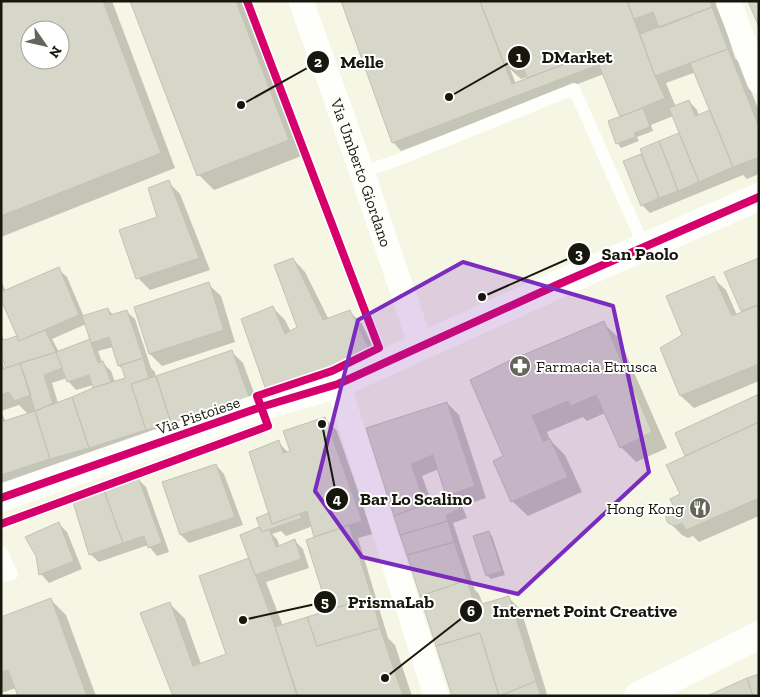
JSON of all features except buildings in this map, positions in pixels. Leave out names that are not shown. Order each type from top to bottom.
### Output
[{"type":"street","name":"Via Umberto Giordano","points":[[301,1],[362,172],[420,346]]},
{"type":"street","points":[[728,1],[759,81]]},
{"type":"street","name":"Via Pistoiese","points":[[1,498],[261,407],[338,384],[644,246],[759,197]]},
{"type":"street","points":[[338,384],[436,696]]},
{"type":"street","points":[[638,696],[759,635]]},
{"type":"lane","points":[[362,172],[390,163],[574,89],[644,246]]},
{"type":"lane","points":[[1,551],[12,574],[1,577]]},
{"type":"highlighted area","points":[[463,262],[613,306],[649,472],[518,594],[362,557],[315,491],[358,320]]},
{"type":"cycle path","points":[[1,524],[268,426],[257,396],[332,371],[379,348],[247,1]]},
{"type":"cycle path","points":[[1,498],[261,407],[338,384],[559,284],[759,197]]},
{"type":"place","name":"DMarket","points":[[449,97]]},
{"type":"place","name":"Melle","points":[[241,105]]},
{"type":"place","name":"San Paolo","points":[[482,297]]},
{"type":"place","name":"Farmacia Etrusca","points":[[520,366]]},
{"type":"place","name":"Bar Lo Scalino","points":[[322,424]]},
{"type":"place","name":"Hong Kong","points":[[700,508]]},
{"type":"place","name":"PrismaLab","points":[[243,620]]},
{"type":"place","name":"Internet Point Creative","points":[[385,678]]}]
